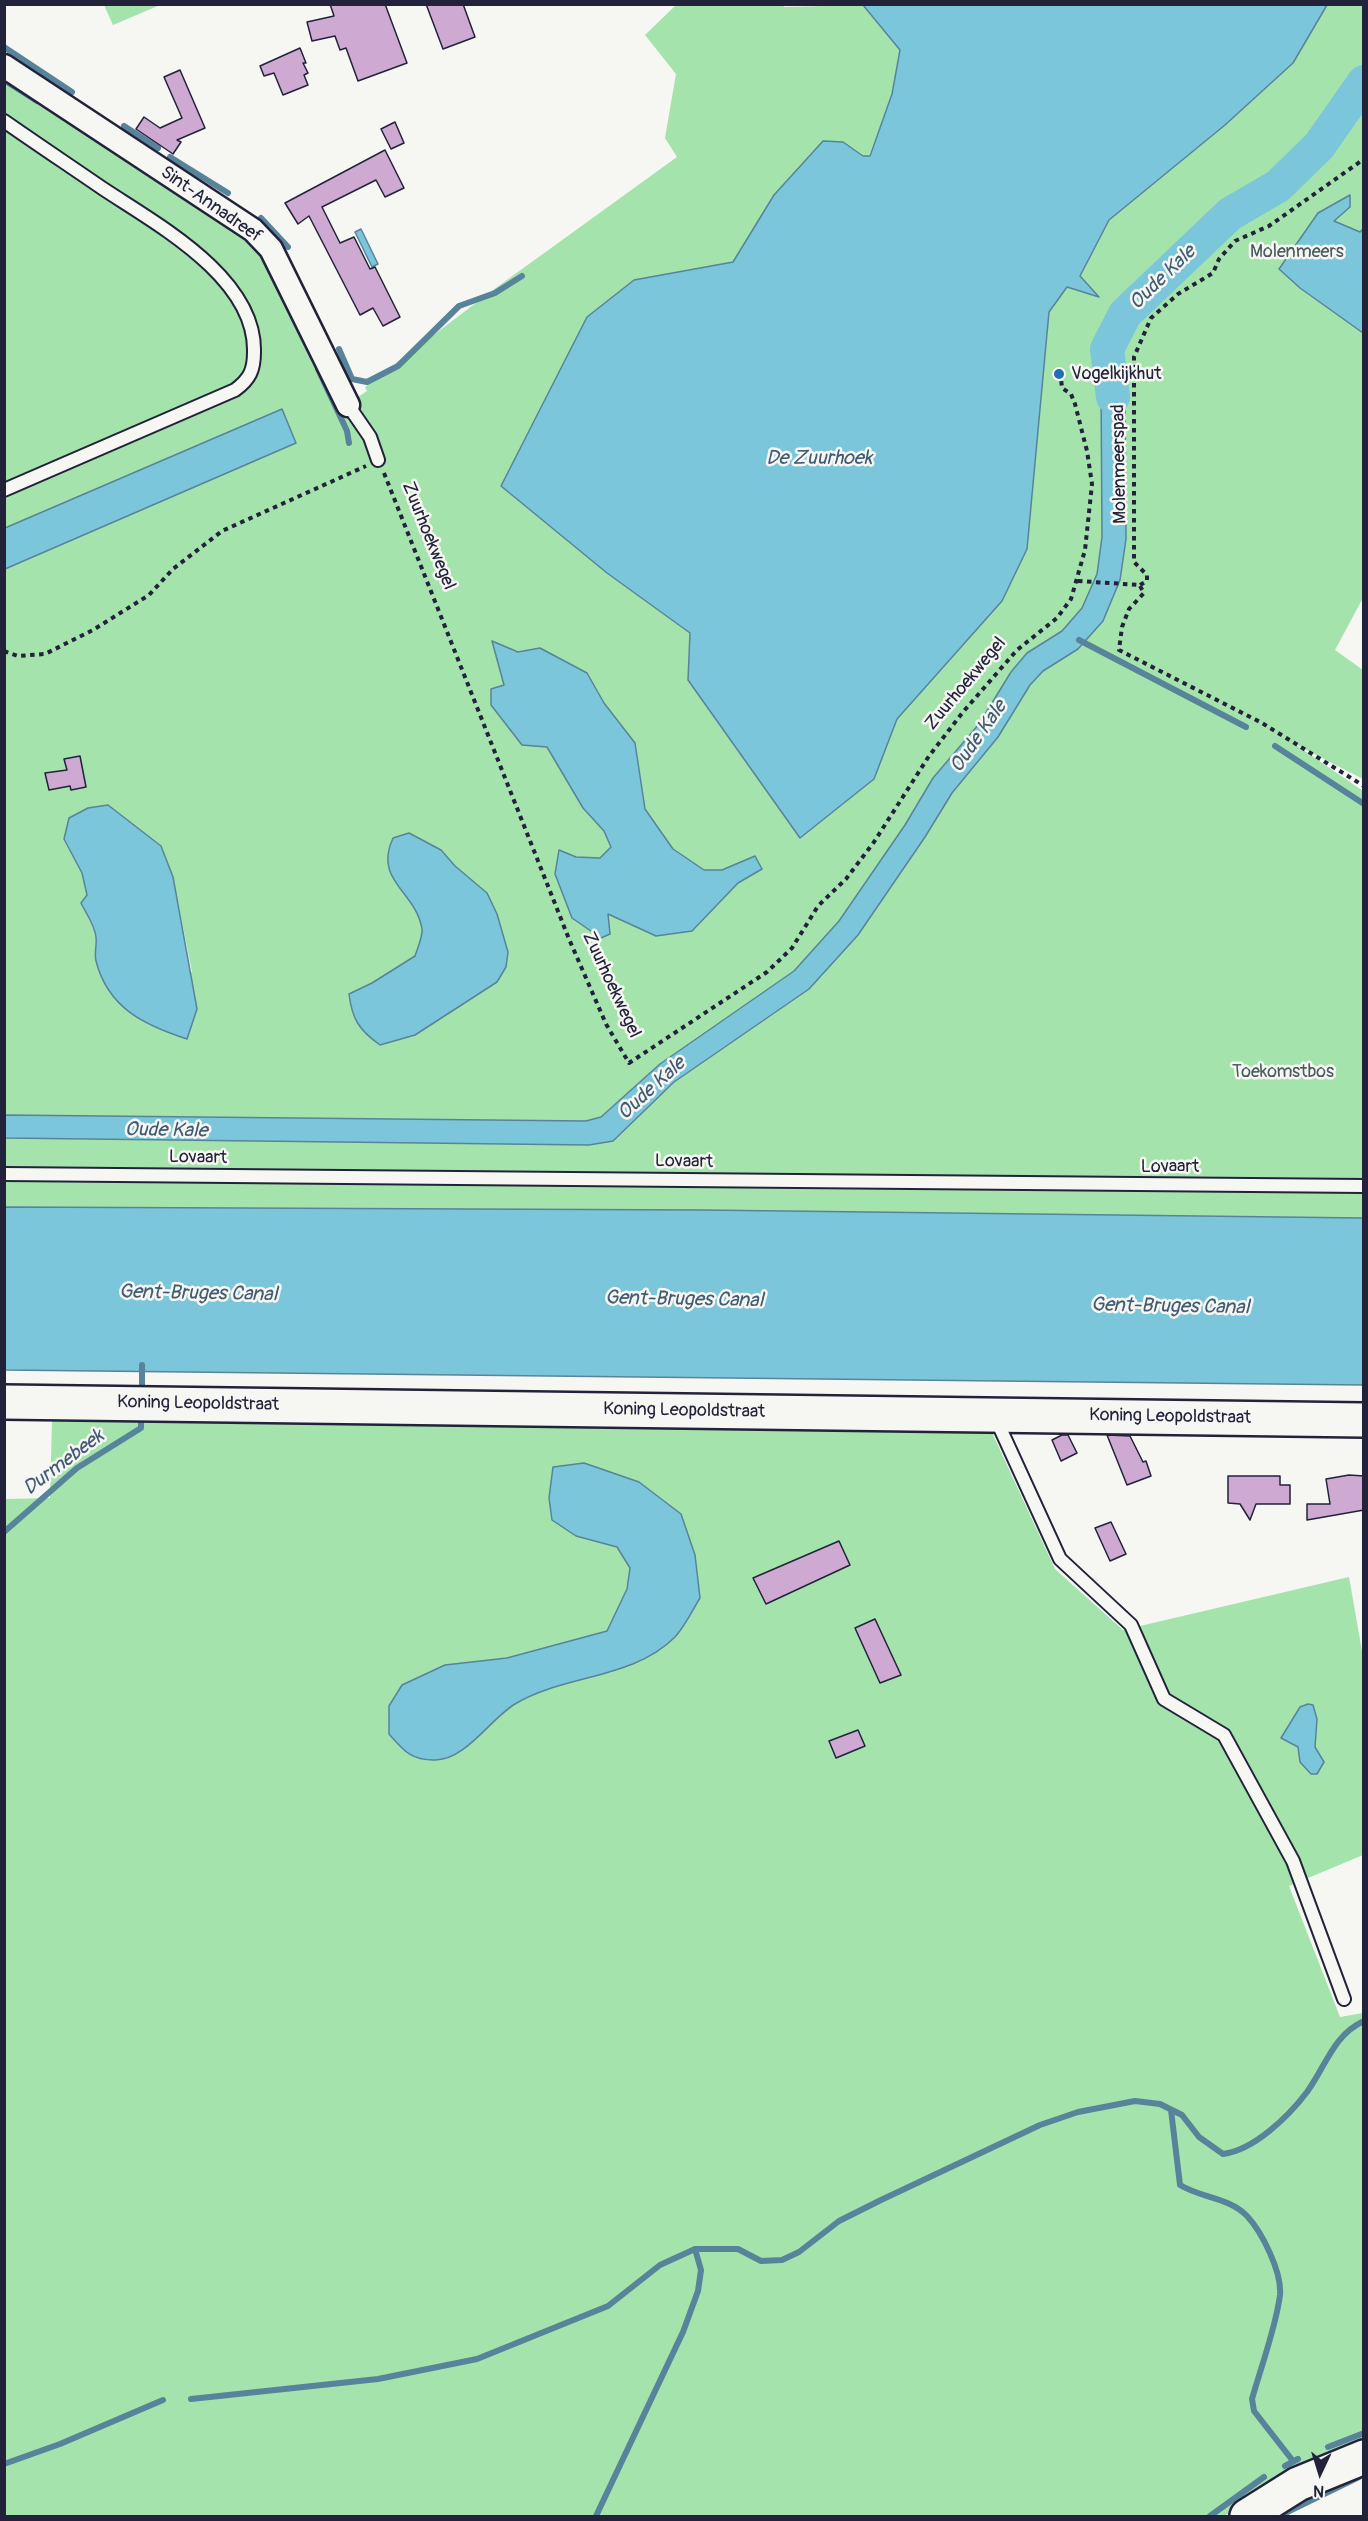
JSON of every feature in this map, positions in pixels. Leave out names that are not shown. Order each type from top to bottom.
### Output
[{"type":"street","name":"Sint-Annadreef","points":[[4,66],[253,230],[271,249],[348,405]]},
{"type":"street","name":"Koning Leopoldstraat","points":[[4,1402],[1364,1420]]},
{"type":"street","points":[[1247,2517],[1298,2484],[1364,2457]]},
{"type":"lane","points":[[4,122],[185,243],[215,270],[246,313],[253,333],[254,350],[253,368],[247,381],[235,390],[5,487]]},
{"type":"lane","points":[[348,405],[370,436],[378,460]]},
{"type":"lane","name":"Lovaart","points":[[4,1174],[1364,1186]]},
{"type":"lane","points":[[994,1414],[1060,1559],[1131,1625],[1164,1699],[1224,1735],[1293,1861],[1344,1999]]},
{"type":"path","name":"Molenmeerspad","points":[[1140,585],[1148,581],[1147,575],[1134,562],[1134,357],[1151,318],[1178,294],[1213,273],[1219,259],[1234,241],[1269,226],[1364,159]]},
{"type":"path","name":"Zuurhoekwegel","points":[[378,460],[569,939],[606,1024],[630,1063],[737,993],[766,972],[792,948],[818,906],[846,879],[874,842],[929,756],[963,712],[1017,650],[1057,618],[1071,600],[1078,581],[1090,521],[1092,484],[1088,452],[1071,394],[1062,388],[1061,378]]},
{"type":"path","points":[[4,651],[18,656],[45,654],[93,630],[149,595],[173,569],[222,531],[378,460]]},
{"type":"path","points":[[1078,581],[1140,585],[1144,588],[1144,593],[1129,609],[1122,627],[1119,650],[1262,723],[1364,786]]},
{"type":"green space","name":"Toekomstbos","points":[[782,4],[784,7],[863,5],[900,50],[892,94],[869,156],[863,156],[843,142],[774,195],[733,262],[634,280],[607,573],[690,633],[688,681],[874,779],[897,719],[1002,601],[1027,549],[1049,312],[1067,287],[1098,296],[1079,276],[1109,220],[1225,125],[1293,63],[1327,5],[1363,5],[1364,596],[1335,650],[1363,670],[1363,779],[1293,743],[1363,791],[1363,1218],[702,1210],[5,1207],[5,1138],[598,1143],[674,1082],[809,988],[858,935],[952,793],[998,737],[1030,685],[1042,671],[1078,649],[1103,621],[1120,580],[1126,539],[1125,387],[1107,350],[1101,387],[1102,537],[1097,574],[1082,608],[1062,631],[1027,653],[1011,672],[979,724],[933,778],[905,825],[839,921],[794,971],[660,1064],[599,1119],[586,1121],[5,1115],[4,71],[269,252],[342,408],[367,391],[365,387],[493,290],[677,157],[665,138],[676,74],[645,35],[676,5]],"holes":[[[493,641],[518,652],[540,648],[587,673],[604,703],[635,743],[645,809],[673,849],[704,870],[722,870],[755,857],[762,869],[738,883],[717,904],[656,936],[607,913],[559,850],[576,857],[600,858],[611,847],[604,831],[583,808],[547,747],[491,689],[504,685]],[[108,805],[161,846],[173,877],[192,972],[95,959],[96,935],[81,903],[87,895],[82,873],[64,840]]]},
{"type":"green space","points":[[104,5],[160,5],[113,25]]},
{"type":"green space","points":[[52,1420],[989,1426],[1055,1569],[1123,1630],[1349,1577],[1363,1657],[1363,1855],[1289,1886],[1340,2017],[1363,2013],[1363,2442],[1254,2495],[1225,2516],[5,2516],[4,1499],[50,1498]]},
{"type":"water","name":"De Zuurhoek","points":[[863,5],[1327,5],[1293,63],[1225,125],[1109,220],[1080,276],[1099,297],[1067,287],[1049,312],[1027,549],[1002,601],[897,719],[874,779],[800,838],[688,680],[690,633],[607,573],[501,486],[587,317],[634,280],[733,262],[774,195],[823,141],[843,142],[863,156],[870,156],[892,94],[900,50]]},
{"type":"water","name":"Molenmeers","points":[[1350,195],[1350,207],[1334,221],[1360,232],[1363,229],[1363,333],[1300,288],[1279,269],[1318,213]]},
{"type":"water","points":[[361,229],[378,264],[372,267],[355,232]]},
{"type":"water","points":[[1107,349],[1125,387],[1126,539],[1120,580],[1103,621],[1078,649],[1043,671],[1030,685],[998,737],[952,793],[858,935],[809,989],[674,1082],[613,1141],[589,1145],[5,1138],[5,1115],[586,1121],[601,1117],[660,1064],[794,971],[839,921],[905,825],[933,778],[979,724],[1011,672],[1027,653],[1062,631],[1082,608],[1097,574],[1102,537],[1101,387]]},
{"type":"water","points":[[282,409],[296,443],[5,569],[5,528]]},
{"type":"water","points":[[492,641],[518,652],[540,648],[587,673],[604,703],[635,743],[645,809],[673,849],[704,870],[722,870],[755,856],[762,869],[738,883],[692,931],[656,936],[608,914],[610,934],[601,938],[572,918],[555,874],[559,850],[576,857],[600,858],[611,847],[604,831],[583,808],[547,747],[522,745],[491,705],[491,689],[504,685]]},
{"type":"water","points":[[108,805],[161,846],[173,877],[197,1009],[187,1039],[142,1021],[119,1003],[109,991],[96,961],[95,933],[81,903],[87,895],[82,873],[64,839],[69,818],[88,808]]},
{"type":"water","points":[[409,833],[441,850],[455,866],[487,893],[497,914],[508,952],[506,967],[497,982],[415,1035],[380,1045],[358,1023],[352,1010],[349,994],[372,983],[415,956],[422,929],[418,916],[392,876],[388,865],[388,853],[393,838]]},
{"type":"water","name":"Gent-Bruges Canal","points":[[5,1207],[702,1210],[1363,1218],[1363,1385],[5,1370]]},
{"type":"water","points":[[584,1463],[639,1482],[681,1514],[695,1555],[700,1598],[682,1628],[658,1651],[639,1661],[534,1694],[515,1704],[456,1754],[426,1760],[408,1753],[389,1734],[389,1706],[402,1685],[445,1665],[507,1658],[607,1631],[627,1589],[630,1568],[617,1547],[576,1536],[552,1520],[549,1498],[553,1467]]},
{"type":"water","points":[[1313,1705],[1317,1719],[1315,1747],[1324,1762],[1317,1774],[1311,1774],[1300,1762],[1298,1747],[1281,1738],[1300,1707]]},
{"type":"building","points":[[330,4],[385,4],[407,63],[358,81],[346,48],[340,50],[335,36],[312,41],[307,22],[334,16]]},
{"type":"building","points":[[426,4],[463,4],[475,37],[443,49]]},
{"type":"building","points":[[300,48],[306,63],[303,63],[308,73],[304,75],[308,85],[283,95],[274,73],[264,76],[260,66]]},
{"type":"building","points":[[180,70],[205,128],[177,140],[181,142],[173,154],[136,129],[144,117],[160,128],[182,118],[164,77]]},
{"type":"building","points":[[395,122],[404,143],[391,149],[381,129]]},
{"type":"building","points":[[385,150],[404,188],[385,197],[376,180],[322,207],[340,243],[354,237],[370,269],[375,267],[400,317],[383,326],[373,308],[360,315],[309,216],[298,224],[285,203]]},
{"type":"building","points":[[80,756],[86,787],[71,790],[70,786],[49,790],[45,773],[67,770],[64,759]]},
{"type":"building","points":[[1068,1435],[1077,1453],[1061,1461],[1052,1440]]},
{"type":"building","points":[[1107,1435],[1130,1436],[1143,1462],[1146,1461],[1151,1476],[1127,1485]]},
{"type":"building","points":[[1349,1475],[1364,1476],[1364,1510],[1307,1520],[1307,1504],[1330,1504],[1326,1479]]},
{"type":"building","points":[[1228,1476],[1280,1476],[1280,1485],[1290,1485],[1290,1504],[1256,1504],[1250,1520],[1240,1504],[1228,1503]]},
{"type":"building","points":[[1111,1522],[1126,1554],[1110,1561],[1095,1528]]},
{"type":"building","points":[[839,1541],[850,1565],[766,1604],[753,1578]]},
{"type":"building","points":[[875,1619],[901,1675],[880,1683],[855,1628]]},
{"type":"building","points":[[858,1730],[865,1746],[836,1758],[829,1741]]},
{"type":"waterway","points":[[4,47],[72,92]]},
{"type":"waterway","points":[[4,80],[37,101]]},
{"type":"waterway","name":"Oude Kale","points":[[1113,397],[1107,349],[1125,314],[1230,214],[1278,186],[1319,146],[1364,82]]},
{"type":"waterway","points":[[124,126],[158,148]]},
{"type":"waterway","points":[[170,157],[228,193]]},
{"type":"waterway","points":[[261,218],[288,247]]},
{"type":"waterway","points":[[339,349],[352,379],[367,382],[398,366],[459,306],[495,293],[522,276]]},
{"type":"waterway","points":[[318,369],[347,431],[349,443]]},
{"type":"waterway","points":[[1079,640],[1246,727]]},
{"type":"waterway","points":[[1275,746],[1364,804]]},
{"type":"waterway","name":"Durmebeek","points":[[142,1365],[142,1386]]},
{"type":"waterway","name":"Durmebeek","points":[[4,1532],[77,1468],[141,1428],[141,1421]]},
{"type":"waterway","points":[[191,2399],[378,2379],[477,2359],[608,2306],[660,2265],[695,2249],[738,2249],[761,2261],[782,2260],[799,2252],[839,2221],[1040,2125],[1078,2112],[1135,2101],[1160,2104],[1182,2115],[1199,2137],[1223,2154],[1235,2151],[1270,2131],[1290,2112],[1314,2082],[1337,2043],[1353,2027],[1364,2021]]},
{"type":"waterway","points":[[1171,2110],[1180,2185],[1223,2201],[1247,2216],[1265,2242],[1278,2275],[1280,2286],[1278,2307],[1252,2399],[1254,2411],[1293,2461]]},
{"type":"waterway","points":[[596,2516],[683,2332],[698,2291],[701,2270],[695,2249]]},
{"type":"waterway","points":[[4,2464],[60,2444],[163,2400]]},
{"type":"waterway","points":[[1328,2447],[1364,2433]]},
{"type":"waterway","points":[[1285,2466],[1298,2459]]},
{"type":"waterway","points":[[1210,2516],[1264,2477]]},
{"type":"waterway","points":[[1279,2516],[1359,2477]]},
{"type":"place","name":"Vogelkijkhut","points":[[1059,374]]}]
